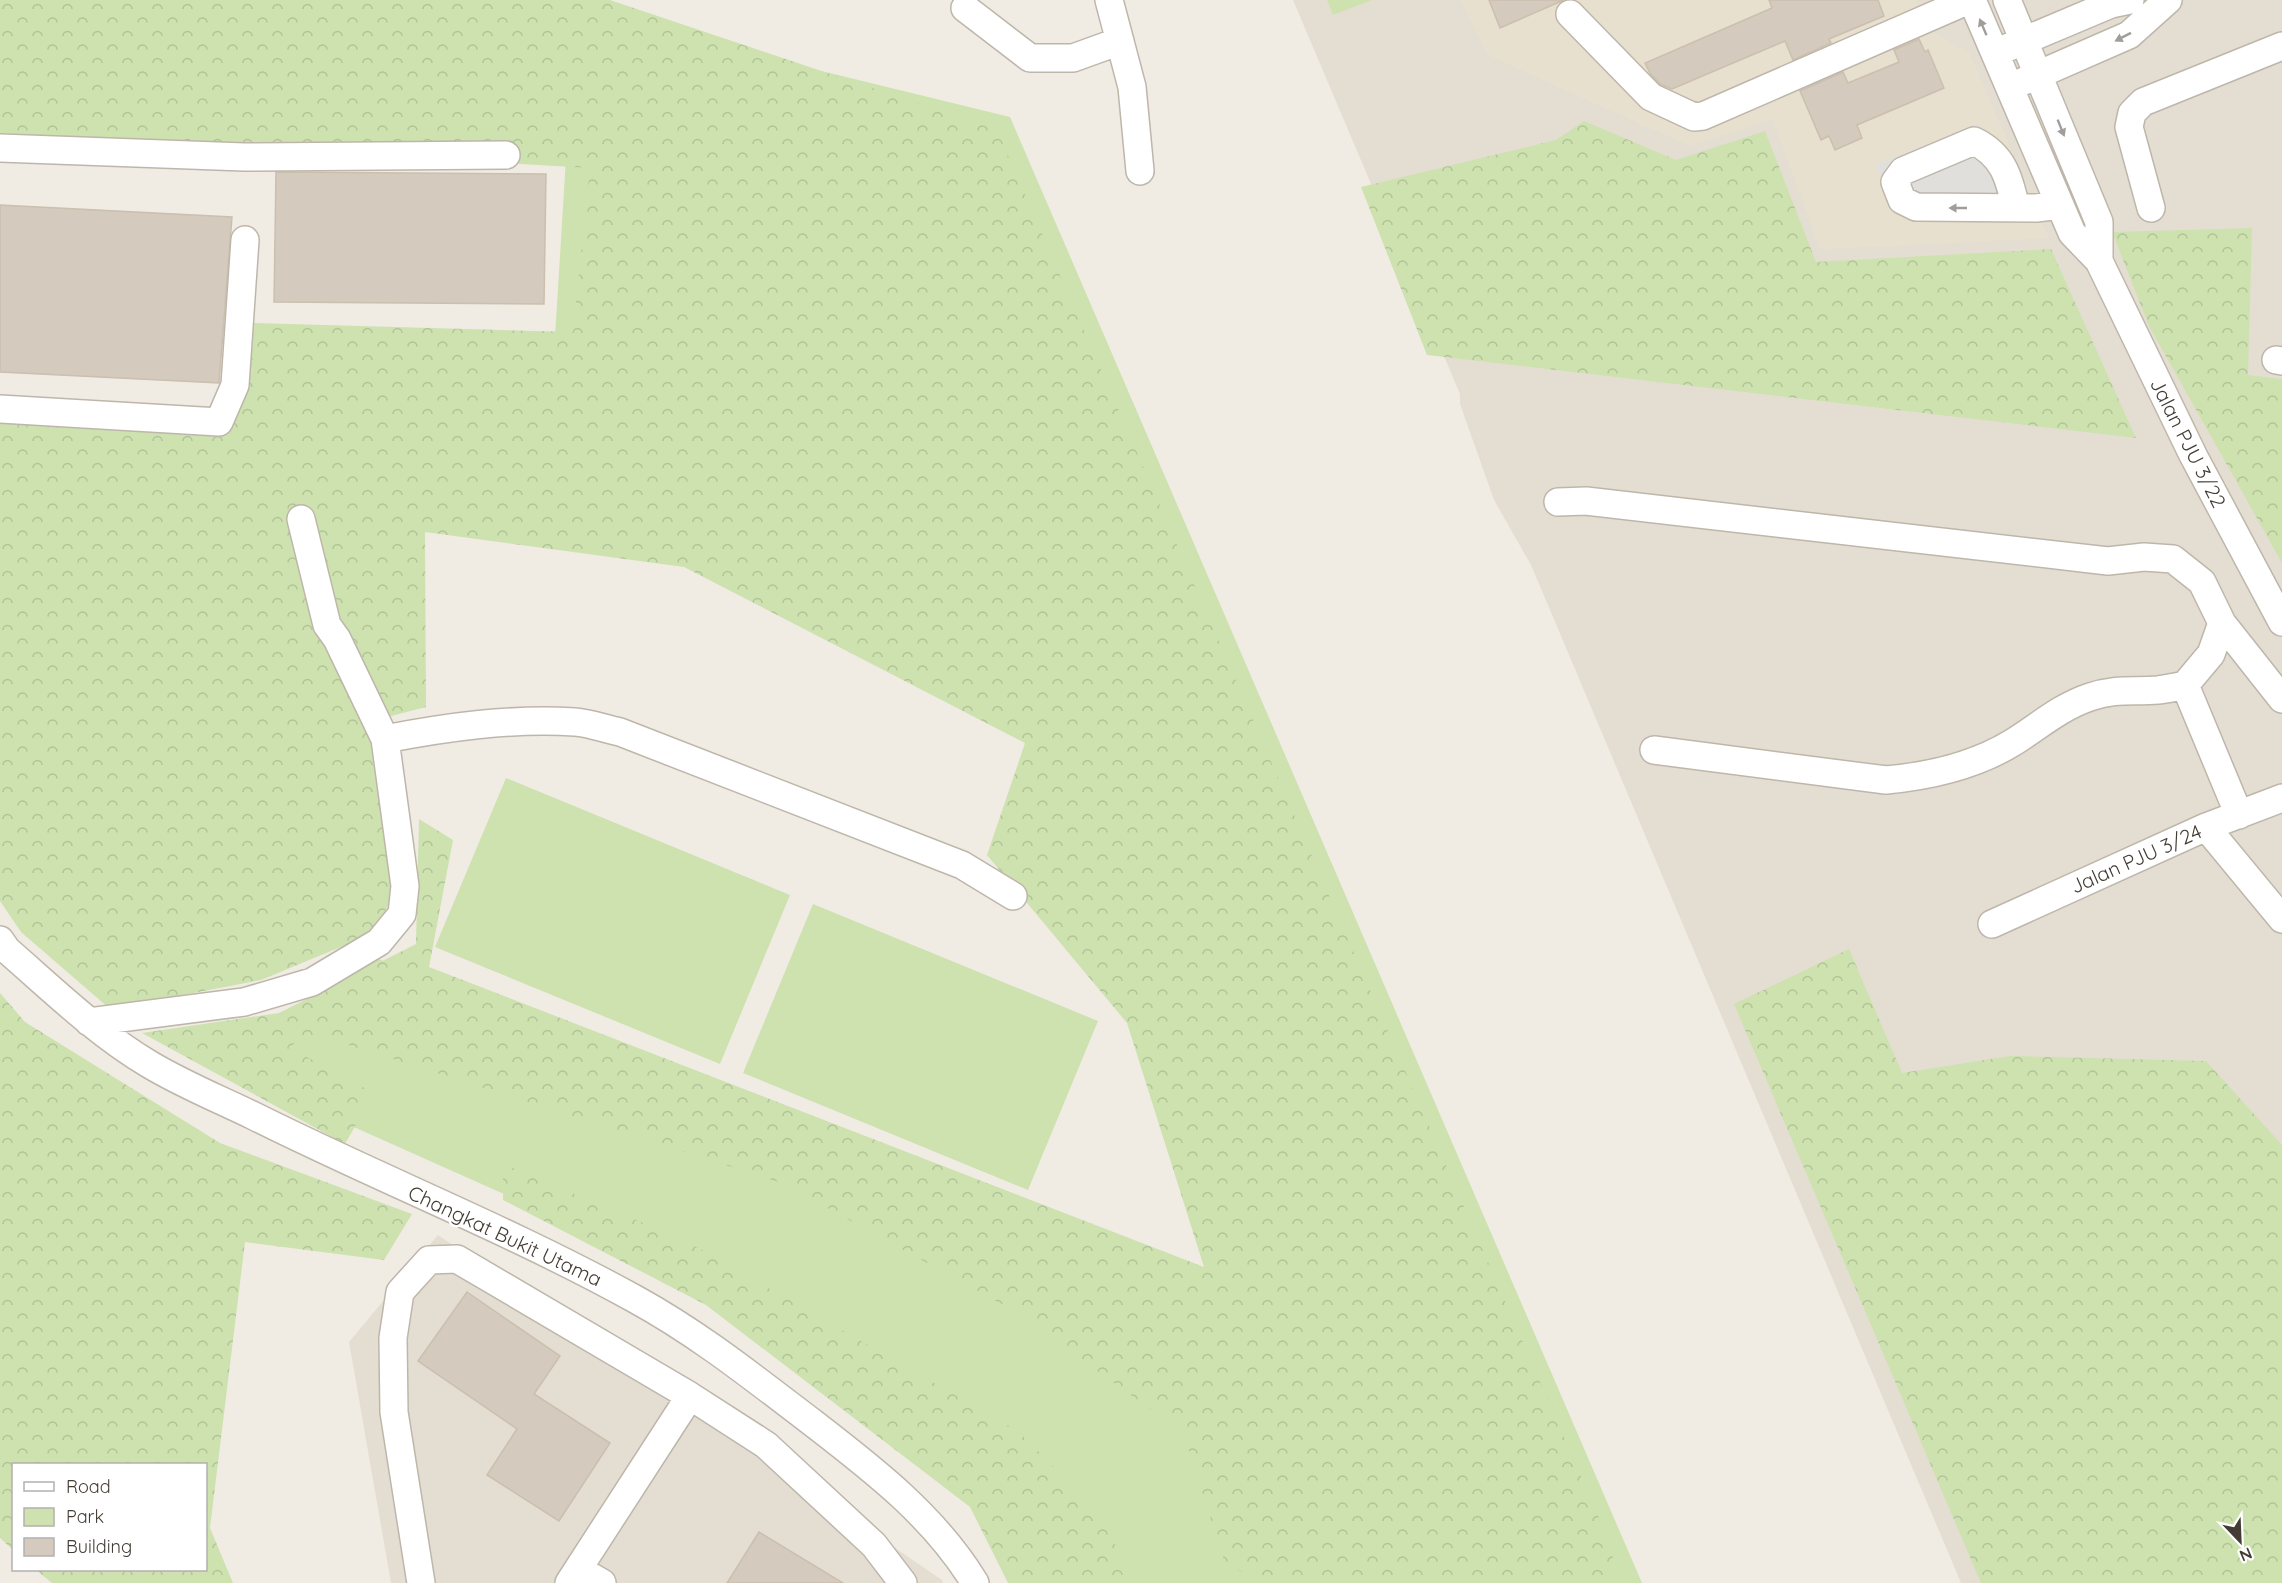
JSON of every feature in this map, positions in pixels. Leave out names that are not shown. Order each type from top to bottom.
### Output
[{"type":"street","points":[[1109,0],[1132,87],[1140,171]]},
{"type":"street","name":"Jalan PJU 3/22","points":[[2007,0],[2099,222],[2099,261]]},
{"type":"street","points":[[1994,53],[2111,4],[2130,0]]},
{"type":"street","points":[[2009,87],[2129,35],[2168,0]]},
{"type":"street","points":[[1570,14],[1651,97],[1694,117],[1703,116],[1958,2]]},
{"type":"street","name":"Jalan PJU 3/22","points":[[1958,2],[1994,53],[2072,233],[2099,261],[2193,456],[2279,616]]},
{"type":"street","points":[[965,8],[1030,58],[1073,58],[1120,41]]},
{"type":"street","points":[[2151,208],[2129,128],[2132,113],[2143,102],[2282,46]]},
{"type":"street","points":[[0,148],[244,157],[506,155]]},
{"type":"street","points":[[2016,208],[2060,205]]},
{"type":"street","points":[[0,409],[219,422],[235,385],[246,240]]},
{"type":"street","points":[[1558,502],[1586,501],[2108,561],[2144,557],[2173,559],[2202,582],[2222,623],[2282,699]]},
{"type":"street","points":[[89,1022],[244,1002],[312,982],[379,942],[402,914],[405,886],[385,739],[337,639],[327,625],[301,519]]},
{"type":"street","points":[[1654,750],[1886,780],[1920,777],[1972,763],[2012,743],[2052,715],[2090,697],[2122,689],[2157,690],[2185,685],[2211,654],[2222,623]]},
{"type":"street","points":[[2185,685],[2238,815]]},
{"type":"street","points":[[385,739],[441,728],[506,723],[576,722],[620,732],[962,865],[1013,896]]},
{"type":"street","name":"Jalan PJU 3/24","points":[[1992,924],[2206,827],[2282,798]]},
{"type":"street","points":[[2206,827],[2282,919]]},
{"type":"street","name":"Changkat Bukit Utama","points":[[0,940],[7,950],[89,1022],[149,1065],[325,1151],[551,1256],[637,1300],[712,1346],[861,1460],[919,1511],[966,1568],[975,1583]]},
{"type":"street","points":[[421,1583],[394,1412],[393,1338],[400,1292],[429,1260],[457,1259],[690,1396],[766,1445],[874,1545],[903,1583]]},
{"type":"street","points":[[602,1583],[573,1576],[690,1396]]},
{"type":"shaded area","points":[[1293,0],[2282,0],[2282,1583],[1961,1583],[1531,565],[1494,500],[1460,404],[1460,394]]},
{"type":"shaded area","points":[[1461,0],[1917,0],[1930,31],[1969,53],[2049,238],[1820,249],[1773,119],[1690,146],[1488,55]]},
{"type":"shaded area","points":[[1979,123],[2011,201],[1897,212],[1875,165]]},
{"type":"shaded area","points":[[438,1235],[942,1580],[943,1583],[391,1583],[349,1342]]},
{"type":"green space","points":[[0,0],[610,0],[997,130],[1606,1534],[1620,1583],[1263,1583],[1225,1563],[1183,1432],[1007,1307],[782,1183],[314,1034],[288,1047],[374,1093],[345,1144],[142,1033],[279,1013],[416,944],[419,819],[453,840],[429,967],[1204,1267],[1127,1023],[987,855],[1025,743],[684,567],[425,532],[426,707],[368,722],[388,838],[393,897],[372,934],[261,980],[110,1009],[21,932],[0,901],[0,406],[229,430],[254,323],[573,332],[590,168],[0,133]]},
{"type":"green space","points":[[1327,0],[1372,0],[1333,15]]},
{"type":"green space","points":[[575,11],[1010,117],[1642,1583],[1027,1583],[977,1489],[663,1265],[237,1075],[365,953],[1215,1326],[1273,1239],[1072,737],[555,337]]},
{"type":"green space","points":[[1584,121],[1676,160],[1765,131],[1816,262],[2051,249],[2136,438],[1427,355],[1361,187],[1556,140]]},
{"type":"green space","points":[[2252,228],[2248,375],[2282,379],[2282,563],[2149,326],[2112,232]]},
{"type":"green space","points":[[506,778],[790,895],[720,1064],[435,947]]},
{"type":"green space","points":[[813,904],[1098,1021],[1028,1190],[743,1073]]},
{"type":"green space","points":[[1849,949],[1902,1073],[2010,1056],[2206,1061],[2282,1145],[2282,1583],[1981,1583],[1734,1004]]},
{"type":"green space","points":[[0,993],[25,1022],[220,1143],[412,1214],[384,1260],[245,1242],[210,1528],[233,1583],[52,1583],[37,1571],[207,1571],[207,1463],[12,1463],[12,1549],[0,1538]]},
{"type":"green space","points":[[503,1164],[686,1241],[1018,1431],[1109,1523],[1125,1583],[1008,1583],[970,1507],[706,1305],[503,1200]]},
{"type":"building","points":[[1489,0],[1564,0],[1500,28]]},
{"type":"building","points":[[1769,0],[1878,0],[1884,16],[1829,39],[1831,43],[1793,60],[1785,41],[1672,89],[1660,84],[1650,73],[1645,63],[1772,8]]},
{"type":"building","points":[[1919,39],[1925,52],[1928,50],[1944,88],[1857,125],[1862,138],[1835,150],[1829,136],[1821,140],[1800,91],[1843,72],[1848,83],[1899,62],[1894,50]]},
{"type":"building","points":[[276,172],[546,174],[544,304],[274,302]]},
{"type":"building","points":[[0,205],[232,217],[219,383],[0,372]]},
{"type":"building","points":[[467,1292],[560,1356],[534,1394],[610,1443],[559,1521],[487,1475],[517,1429],[418,1361]]},
{"type":"building","points":[[759,1532],[843,1583],[727,1583]]}]
